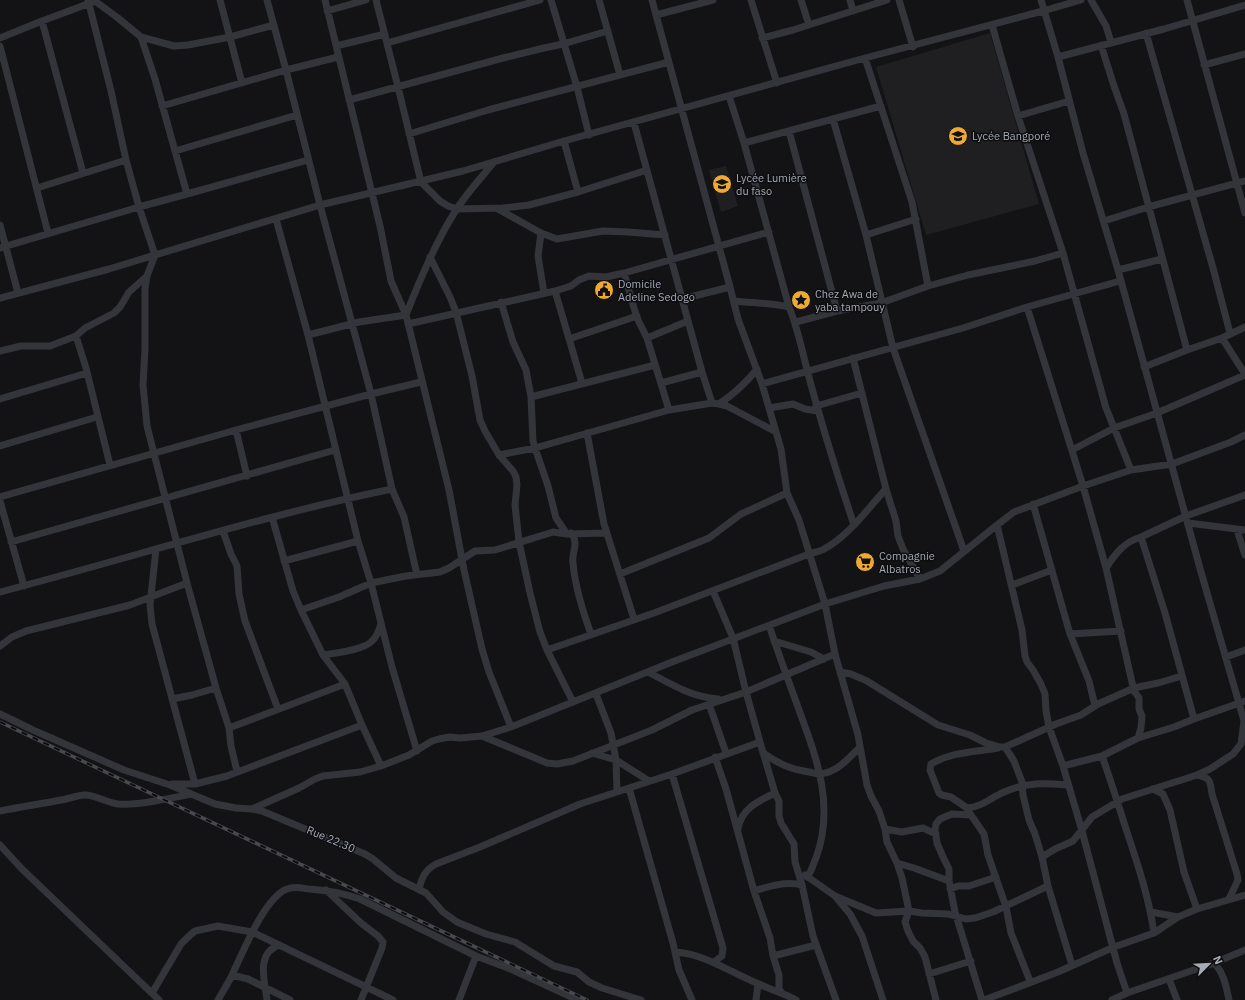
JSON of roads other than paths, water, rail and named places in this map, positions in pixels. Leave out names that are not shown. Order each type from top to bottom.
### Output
[{"type":"street","points":[[220,0],[242,83]]},
{"type":"street","points":[[267,0],[371,394],[392,488],[404,517],[417,574]]},
{"type":"street","points":[[325,0],[380,226],[391,281],[406,315],[421,382],[449,490],[462,560],[488,672],[511,727]]},
{"type":"street","points":[[328,11],[366,0]]},
{"type":"street","points":[[376,0],[421,182],[440,201],[448,206],[457,208],[498,208],[529,205],[578,192],[647,170]]},
{"type":"street","points":[[387,43],[540,0]]},
{"type":"street","points":[[551,0],[577,87],[589,135]]},
{"type":"street","points":[[599,0],[620,75]]},
{"type":"street","points":[[652,0],[738,320],[757,369],[781,449],[787,493],[799,520],[825,604],[835,654],[858,735],[870,796],[879,811],[885,829],[887,842],[902,878],[909,911],[905,922],[912,941],[920,948],[925,957],[936,1000]]},
{"type":"street","points":[[656,15],[713,0]]},
{"type":"street","points":[[751,0],[777,83]]},
{"type":"street","points":[[801,0],[809,25]]},
{"type":"street","points":[[850,0],[853,11]]},
{"type":"street","points":[[762,38],[809,25],[887,0]]},
{"type":"street","points":[[899,0],[913,46]]},
{"type":"street","points":[[1040,0],[1058,57],[1083,153],[1118,270],[1226,658],[1242,702],[1244,723],[1241,744],[1237,751],[1210,769],[1197,775],[1126,797],[1118,801],[1092,817],[1073,841],[1042,857]]},
{"type":"street","points":[[0,298],[109,269],[320,205],[421,182],[515,157],[865,58],[1081,0]]},
{"type":"street","points":[[1091,0],[1106,26],[1111,42]]},
{"type":"street","points":[[1187,0],[1245,212]]},
{"type":"street","points":[[1058,57],[1193,20],[1245,4],[1244,0]]},
{"type":"street","points":[[92,1],[118,18],[141,37],[180,46],[230,37],[274,25]]},
{"type":"street","points":[[0,38],[92,1]]},
{"type":"street","points":[[92,1],[126,160],[139,207],[155,255],[147,276],[145,289],[144,384],[147,426],[187,583],[216,688],[229,728],[231,746],[237,771]]},
{"type":"street","points":[[42,21],[83,174]]},
{"type":"street","points":[[992,25],[1018,116],[1063,253],[1106,408],[1132,470]]},
{"type":"street","points":[[349,100],[537,49],[564,44],[608,31]]},
{"type":"street","points":[[1146,33],[1230,333]]},
{"type":"street","points":[[336,46],[385,34]]},
{"type":"street","points":[[141,37],[187,194]]},
{"type":"street","points":[[1101,45],[1124,114],[1187,350]]},
{"type":"street","points":[[0,46],[48,233]]},
{"type":"street","points":[[1204,65],[1245,54]]},
{"type":"street","points":[[162,106],[286,70],[338,57]]},
{"type":"street","points":[[865,58],[912,202],[928,286]]},
{"type":"street","points":[[409,134],[488,110],[669,62]]},
{"type":"street","points":[[729,96],[744,143],[790,307],[796,322],[817,408],[854,525]]},
{"type":"street","points":[[1018,116],[1069,101]]},
{"type":"street","points":[[744,143],[881,106]]},
{"type":"street","points":[[175,151],[297,115]]},
{"type":"street","points":[[833,119],[866,235],[893,348],[964,551]]},
{"type":"street","points":[[634,123],[702,372],[716,404],[752,418],[776,432]]},
{"type":"street","points":[[789,131],[837,311]]},
{"type":"street","points":[[564,142],[578,192]]},
{"type":"street","points":[[37,188],[126,160]]},
{"type":"street","points":[[3,247],[308,160]]},
{"type":"street","points":[[406,315],[430,257],[457,208],[494,162]]},
{"type":"street","points":[[1104,221],[1148,207],[1245,181]]},
{"type":"street","points":[[498,208],[541,233],[557,239],[569,238],[591,232],[614,231],[665,236]]},
{"type":"street","points":[[276,219],[308,335],[358,542],[371,583],[417,751]]},
{"type":"street","points":[[866,235],[916,219]]},
{"type":"street","points":[[0,225],[3,247],[18,294]]},
{"type":"street","points":[[408,324],[555,291],[571,286],[579,280],[589,276],[606,276],[624,272],[769,232]]},
{"type":"street","points":[[541,233],[538,256],[544,293]]},
{"type":"street","points":[[796,322],[837,311],[882,303],[928,286],[968,275],[1036,261],[1063,253]]},
{"type":"street","points":[[430,257],[456,312],[472,376],[480,420],[499,455],[516,476],[516,505],[519,542],[540,632],[547,650],[573,702]]},
{"type":"street","points":[[1118,270],[1162,259]]},
{"type":"street","points":[[624,272],[637,316],[647,338],[669,410]]},
{"type":"street","points":[[0,350],[21,346],[50,346],[76,336],[85,328],[114,313],[120,307],[129,292],[147,276]]},
{"type":"street","points":[[762,384],[963,328],[1027,307],[1120,281]]},
{"type":"street","points":[[682,299],[730,286]]},
{"type":"street","points":[[555,291],[582,383]]},
{"type":"street","points":[[501,302],[513,342],[526,370],[531,397],[533,441],[548,486],[556,518],[576,542],[572,560],[584,614],[591,634]]},
{"type":"street","points":[[734,302],[790,307]]},
{"type":"street","points":[[1027,307],[1083,486],[1106,568],[1134,691],[1140,701],[1139,709],[1142,716],[1138,738]]},
{"type":"street","points":[[308,335],[352,324],[406,315]]},
{"type":"street","points":[[569,339],[637,316]]},
{"type":"street","points":[[647,338],[688,321]]},
{"type":"street","points":[[1144,367],[1222,338],[1245,327]]},
{"type":"street","points":[[76,336],[87,373],[110,465]]},
{"type":"street","points":[[1072,450],[1114,428],[1157,413],[1245,375],[1222,338]]},
{"type":"street","points":[[853,358],[902,550],[920,579]]},
{"type":"street","points":[[531,397],[655,365]]},
{"type":"street","points":[[499,455],[535,448],[669,410],[716,404],[733,394],[757,369]]},
{"type":"street","points":[[661,384],[702,372]]},
{"type":"street","points":[[0,399],[87,373]]},
{"type":"street","points":[[0,497],[236,430],[421,382]]},
{"type":"street","points":[[769,408],[793,404],[805,409],[817,408],[862,393]]},
{"type":"street","points":[[0,446],[97,417]]},
{"type":"street","points":[[236,430],[247,476]]},
{"type":"street","points":[[587,433],[604,524],[634,619]]},
{"type":"street","points":[[252,808],[300,788],[319,778],[360,772],[381,766],[417,751],[439,738],[482,736],[511,727],[733,638],[825,604],[884,586],[920,579],[940,571],[1014,512],[1083,486],[1132,470],[1172,464],[1231,442],[1245,435]]},
{"type":"street","points":[[12,542],[165,497],[247,476],[335,450]]},
{"type":"street","points":[[0,592],[272,517],[392,488]]},
{"type":"street","points":[[547,650],[824,550],[836,542],[854,525],[886,489]]},
{"type":"street","points":[[620,574],[709,538],[741,514],[787,493]]},
{"type":"street","points":[[1106,568],[1119,550],[1130,542],[1245,495]]},
{"type":"street","points":[[0,501],[24,586]]},
{"type":"street","points":[[1034,504],[1070,634],[1089,681],[1095,706]]},
{"type":"street","points":[[272,517],[284,561],[301,610],[323,655],[345,684],[381,766]]},
{"type":"street","points":[[1187,520],[1241,530],[1245,555]]},
{"type":"street","points":[[996,525],[1022,630],[1025,656],[1043,689],[1049,727],[1063,766],[1127,993]]},
{"type":"street","points":[[224,530],[231,554],[237,566],[239,594],[245,621],[278,709]]},
{"type":"street","points":[[301,610],[339,597],[371,583],[417,574],[440,572],[449,568],[475,551],[495,550],[553,532],[569,534],[607,533]]},
{"type":"street","points":[[1141,537],[1194,719]]},
{"type":"street","points":[[284,561],[358,542]]},
{"type":"street","points":[[156,549],[150,605],[152,624],[195,784]]},
{"type":"street","points":[[1012,585],[1052,570]]},
{"type":"street","points":[[0,646],[12,637],[26,631],[130,605],[187,583]]},
{"type":"street","points":[[712,591],[733,638],[763,753],[780,805],[779,816],[781,823],[794,844],[797,868],[802,885],[810,927],[836,1000]]},
{"type":"street","points":[[323,655],[363,647],[370,643],[376,636],[381,624]]},
{"type":"street","points":[[769,625],[810,739],[820,774],[824,799],[824,816],[820,846],[811,871],[807,877]]},
{"type":"street","points":[[1070,634],[1121,630]]},
{"type":"street","points":[[774,641],[811,652],[824,659]]},
{"type":"street","points":[[1226,658],[1245,650]]},
{"type":"street","points":[[482,736],[546,763],[557,764],[573,760],[652,730],[683,714],[746,692],[835,654]]},
{"type":"street","points":[[648,672],[687,693],[720,700]]},
{"type":"street","points":[[840,672],[851,674],[867,681],[938,725],[970,735],[986,743],[1002,747],[1014,761],[1022,785],[1029,820],[1042,857],[1048,886],[1072,966]]},
{"type":"street","points":[[1030,981],[1012,938],[1006,907],[988,855],[984,834],[967,808],[951,797],[939,793],[930,770],[931,764],[960,753],[1002,747],[1082,714],[1095,706],[1134,688],[1182,676]]},
{"type":"street","points":[[229,728],[345,684]]},
{"type":"street","points":[[172,699],[216,688]]},
{"type":"street","points":[[596,694],[608,725],[613,745],[616,760],[617,792]]},
{"type":"street","points":[[1063,766],[1102,756],[1138,738],[1174,727],[1242,702]]},
{"type":"street","points":[[709,704],[726,753]]},
{"type":"street","name":"Rue 22.30","points":[[0,714],[118,767],[170,785],[215,804],[236,808],[252,808],[270,814],[365,854],[396,878],[426,894],[442,912],[457,922],[486,934],[515,942],[554,966],[577,972],[589,982],[602,988],[641,1000]]},
{"type":"street","points":[[170,785],[195,784],[227,776],[237,771],[302,749],[362,725]]},
{"type":"street","points":[[419,889],[425,872],[429,867],[580,804],[672,774],[726,753],[760,742]]},
{"type":"street","points":[[763,753],[789,768],[820,774],[826,773],[845,762],[860,747]]},
{"type":"street","points":[[592,753],[616,760],[649,781]]},
{"type":"street","points":[[1102,756],[1118,801],[1144,886],[1151,912],[1154,933]]},
{"type":"street","points":[[715,757],[732,809],[754,891],[770,938],[782,993]]},
{"type":"street","points":[[672,774],[723,948],[722,956],[714,962]]},
{"type":"street","points":[[1197,775],[1206,777],[1210,781],[1212,794],[1237,874],[1238,880],[1229,899]]},
{"type":"street","points":[[967,808],[980,806],[992,798],[1022,785],[1043,783],[1068,785]]},
{"type":"street","points":[[629,788],[682,980],[692,1000]]},
{"type":"street","points":[[1153,789],[1163,794],[1170,810],[1184,872],[1197,909]]},
{"type":"street","points":[[738,834],[741,818],[749,807],[775,793]]},
{"type":"street","points":[[0,812],[81,795],[87,795],[110,803],[126,804],[191,794]]},
{"type":"street","points":[[971,815],[952,814],[940,819],[936,824],[936,834],[937,843],[949,869],[950,889],[957,917],[983,1000],[1072,966],[1114,947],[1154,933],[1178,918],[1197,909],[1245,894]]},
{"type":"street","points":[[885,829],[902,832],[923,828],[936,834]]},
{"type":"street","points":[[0,845],[22,869],[159,1000]]},
{"type":"street","points":[[897,863],[949,881]]},
{"type":"street","points":[[797,868],[807,877],[835,896],[870,909],[876,913],[909,911],[948,914],[966,919],[975,918],[1006,907],[1048,886]]},
{"type":"street","points":[[950,889],[958,886],[969,886],[996,877]]},
{"type":"street","points":[[754,891],[770,886],[789,883],[802,885]]},
{"type":"street","points":[[218,1000],[232,975],[252,932],[267,909],[281,892],[293,887],[325,889],[360,899],[476,956],[508,968],[578,1000]]},
{"type":"street","points":[[325,889],[383,942],[361,1000]]},
{"type":"street","points":[[835,896],[850,914],[862,936],[883,1000]]},
{"type":"street","points":[[1151,912],[1178,918]]},
{"type":"street","points":[[152,993],[181,944],[195,931],[218,926],[252,932],[367,986],[393,1000]]},
{"type":"street","points":[[267,1000],[263,972],[267,953],[271,948],[280,945]]},
{"type":"street","points":[[773,956],[816,945]]},
{"type":"street","points":[[1112,1000],[1127,993],[1214,963],[1245,950]]},
{"type":"street","points":[[675,952],[689,953],[714,962],[758,984],[796,1000]]},
{"type":"street","points":[[459,1000],[476,956]]},
{"type":"street","points":[[929,974],[971,961]]},
{"type":"street","points":[[1214,963],[1223,974],[1229,1000]]},
{"type":"street","points":[[232,975],[248,979],[290,1000]]},
{"type":"street","points":[[1169,979],[1177,1000]]},
{"type":"street","points":[[756,1000],[758,984]]},
{"type":"railway","points":[[0,722],[587,1000]]},
{"type":"place","name":"Lycée Bangporé","points":[[958,136]]},
{"type":"place","name":"Lycée Lumière du faso","points":[[722,184]]},
{"type":"place","name":"Domicile Adeline Sedogo","points":[[604,290]]},
{"type":"place","name":"Chez Awa de yaba tampouy","points":[[801,300]]},
{"type":"place","name":"Compagnie Albatros","points":[[865,562]]}]
